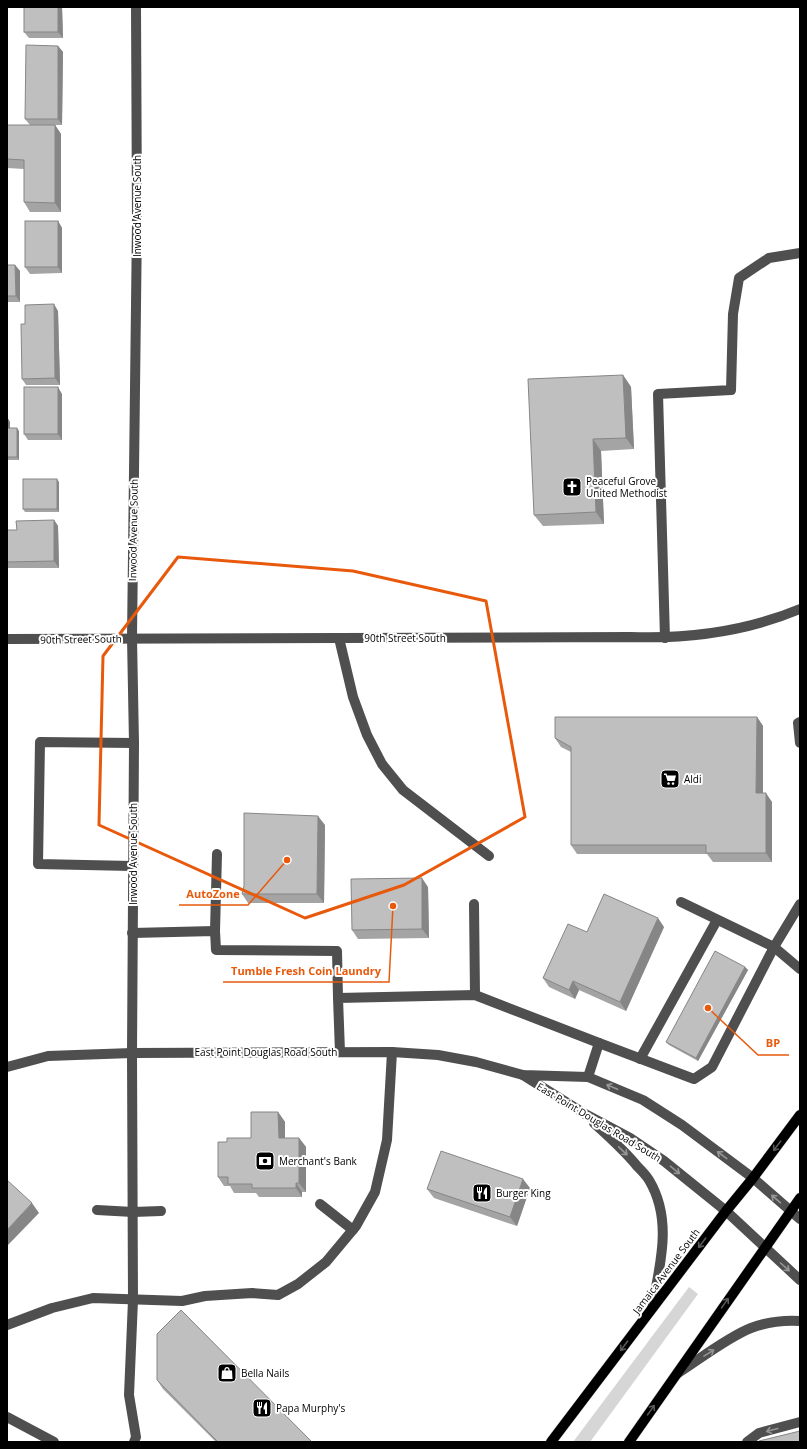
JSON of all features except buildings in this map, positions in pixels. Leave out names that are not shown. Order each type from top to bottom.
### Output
[{"type":"main road","name":"Jamaica Avenue South","points":[[551,1442],[800,1115]]},
{"type":"main road","points":[[629,1442],[800,1198]]},
{"type":"street","name":"Inwood Avenue South","points":[[134,1442],[136,1437],[129,1395],[133,1300],[132,866],[134,743],[132,638],[137,222],[136,7]]},
{"type":"street","points":[[665,638],[658,394],[731,390],[733,314],[739,278],[768,258],[800,253]]},
{"type":"street","name":"90th Street South","points":[[7,639],[665,638],[709,634],[747,626],[783,616],[800,609]]},
{"type":"street","points":[[339,638],[353,697],[367,735],[382,764],[403,790],[489,856]]},
{"type":"street","points":[[800,722],[798,723],[800,742]]},
{"type":"street","points":[[132,866],[38,864],[40,742],[134,743]]},
{"type":"street","points":[[217,854],[216,950],[337,951],[340,1052]]},
{"type":"street","points":[[681,902],[774,947],[800,969]]},
{"type":"street","points":[[474,904],[475,996]]},
{"type":"street","points":[[338,998],[475,996],[694,1079],[712,1067],[774,947],[800,904]]},
{"type":"street","points":[[640,1059],[717,920]]},
{"type":"street","points":[[132,933],[215,931]]},
{"type":"street","points":[[588,1077],[599,1043]]},
{"type":"street","points":[[7,1324],[52,1308],[93,1298],[182,1301],[205,1296],[252,1293],[278,1295],[298,1284],[326,1262],[353,1230],[375,1192],[387,1140],[392,1052]]},
{"type":"street","name":"East Point Douglas Road South","points":[[7,1067],[48,1056],[132,1053],[392,1052],[446,1056],[476,1062],[523,1075],[588,1077],[643,1100],[682,1125],[753,1178],[800,1219]]},
{"type":"street","name":"East Point Douglas Road South","points":[[523,1075],[585,1114],[630,1138],[664,1161],[726,1211],[800,1280]]},
{"type":"street","points":[[585,1114],[630,1157],[649,1179],[660,1204],[663,1226],[662,1250],[652,1308]]},
{"type":"street","points":[[320,1204],[353,1230]]},
{"type":"street","points":[[98,1210],[133,1212],[161,1211]]},
{"type":"street","points":[[676,1374],[730,1339],[752,1328],[782,1320],[800,1321]]},
{"type":"street","points":[[7,1417],[54,1442]]},
{"type":"street","points":[[747,1442],[759,1433],[800,1422]]},
{"type":"highlighted area","points":[[178,557],[353,571],[486,601],[525,817],[404,885],[305,918],[99,825],[103,656]]},
{"type":"shaded area","points":[[689,1287],[698,1294],[590,1442],[573,1442]]},
{"type":"place","name":"Peaceful Grove United Methodist","points":[[572,487]]},
{"type":"place","name":"Aldi","points":[[670,779]]},
{"type":"place","name":"AutoZone","points":[[287,860]]},
{"type":"place","name":"Tumble Fresh Coin Laundry","points":[[393,906]]},
{"type":"place","name":"BP","points":[[708,1008]]},
{"type":"place","name":"Merchant's Bank","points":[[265,1161]]},
{"type":"place","name":"Burger King","points":[[482,1193]]},
{"type":"place","name":"Bella Nails","points":[[227,1373]]},
{"type":"place","name":"Papa Murphy's","points":[[262,1408]]}]
